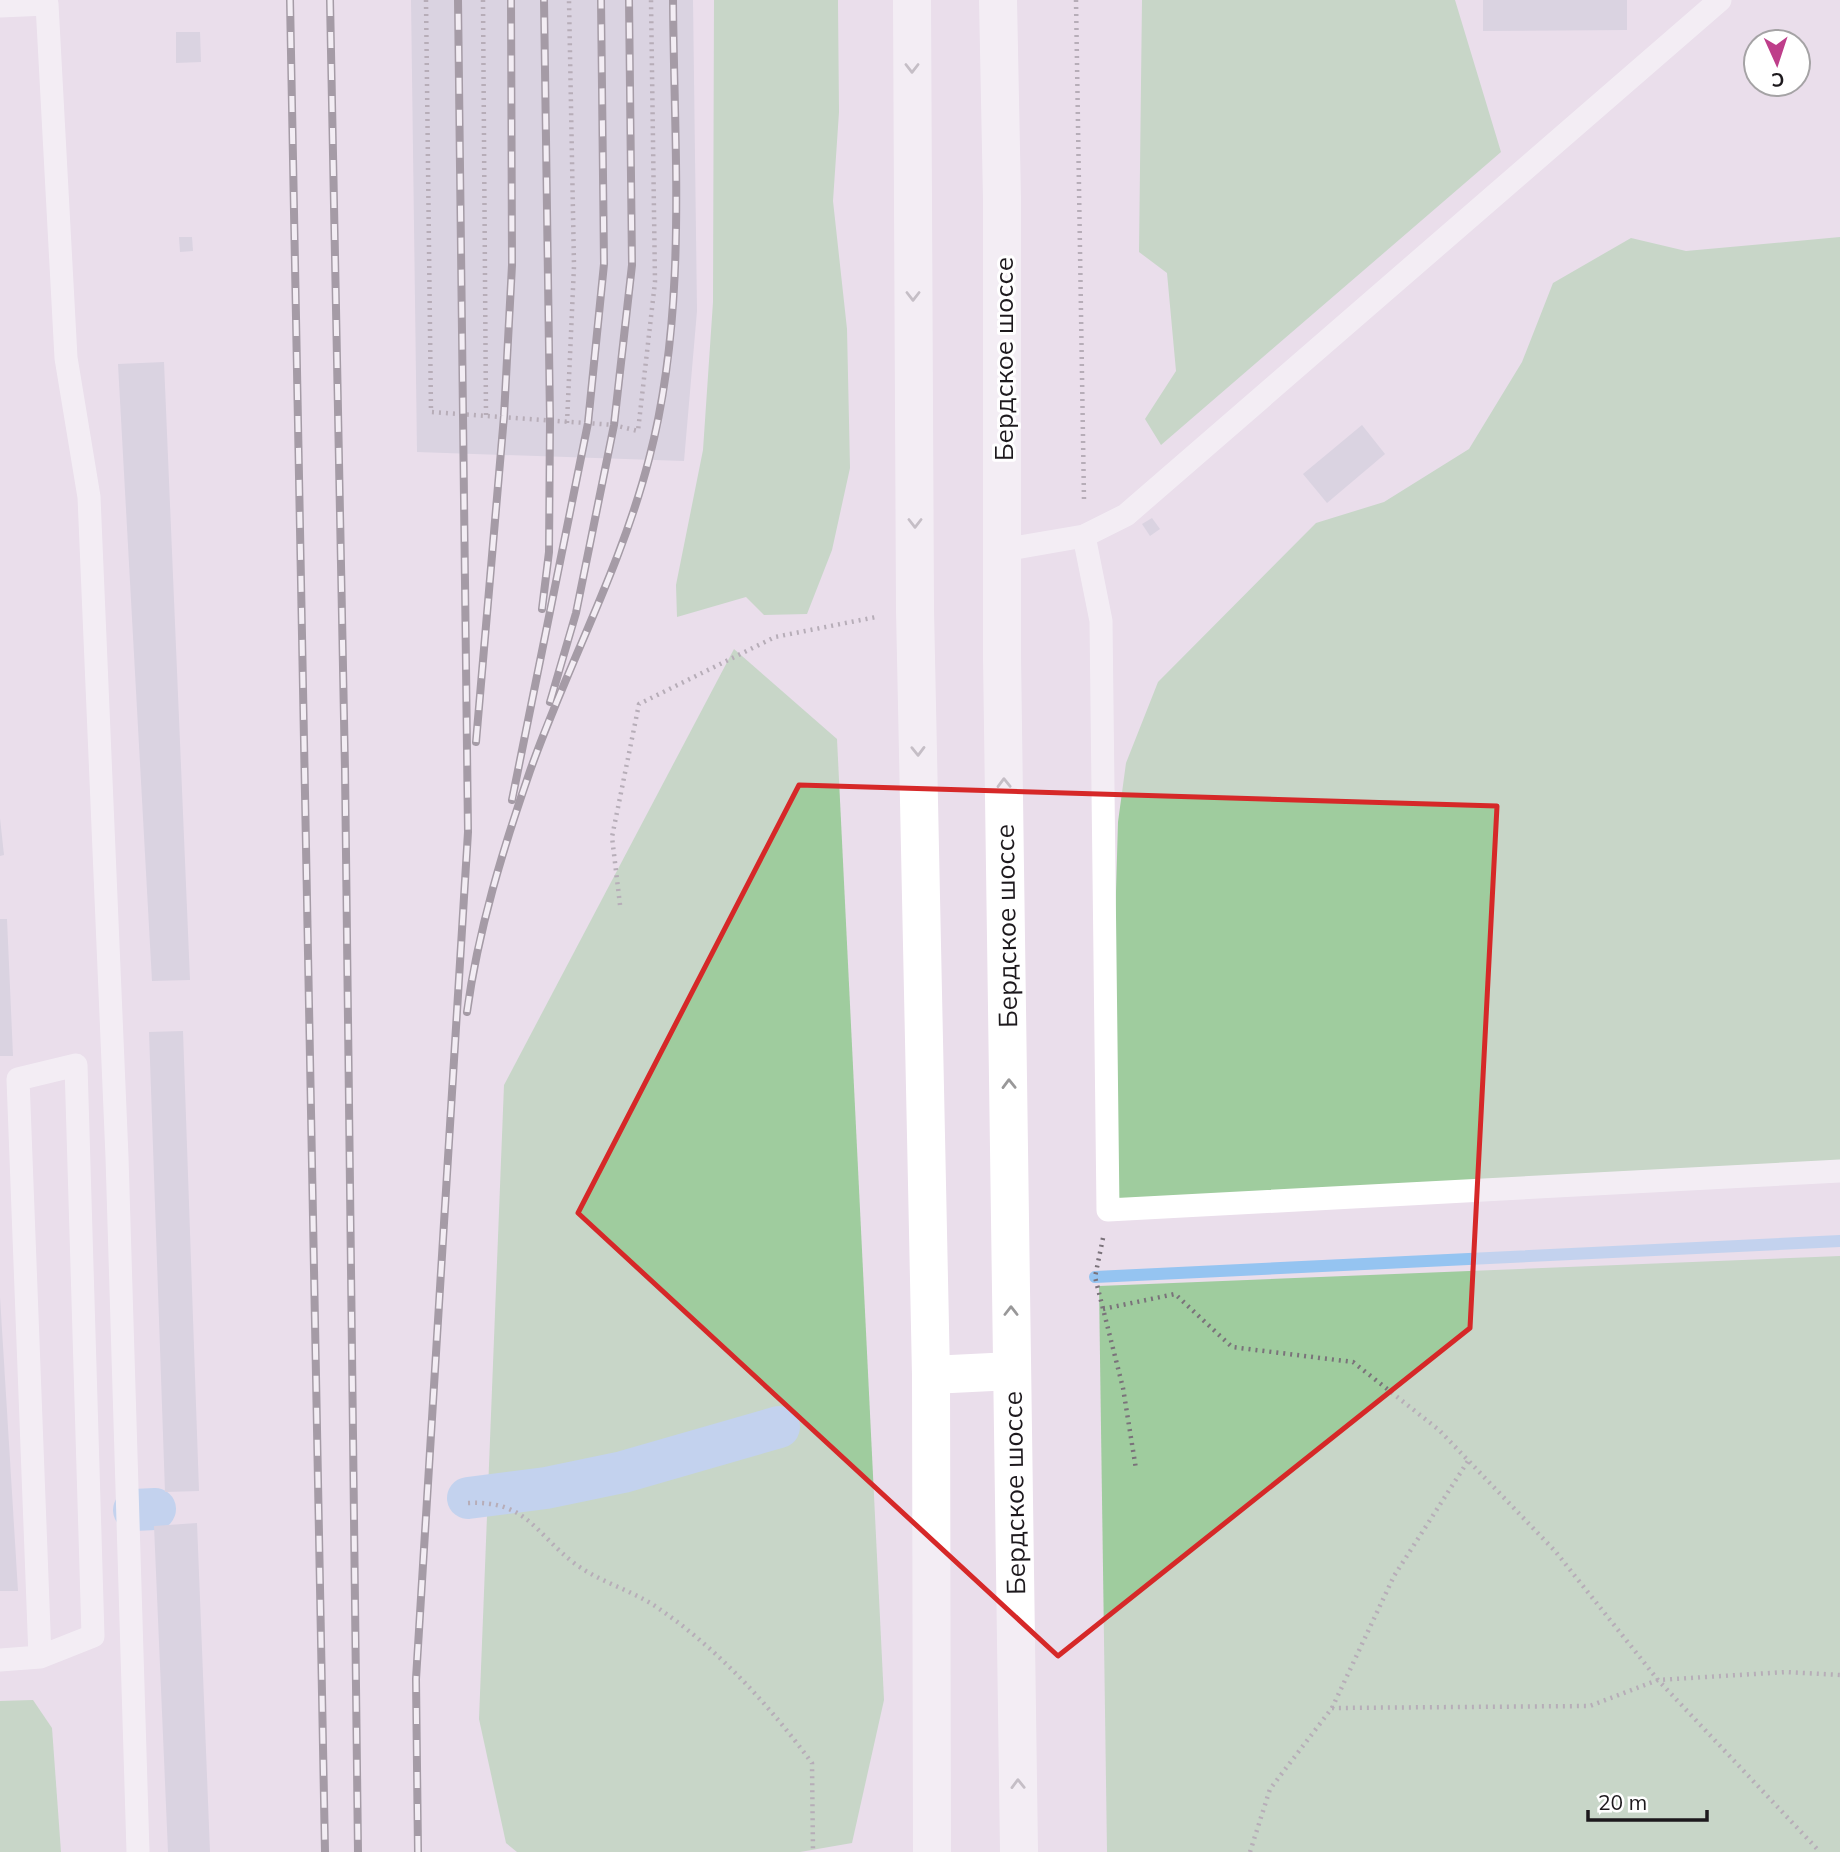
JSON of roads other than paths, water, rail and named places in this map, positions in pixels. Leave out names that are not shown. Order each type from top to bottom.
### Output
[{"type":"highway","points":[[912,0],[915,610],[931,1375],[932,1852]]},
{"type":"highway","name":"Бердское шоссе","points":[[998,0],[1002,199],[1002,657],[1019,1852]]},
{"type":"highway","points":[[931,1375],[1012,1371]]},
{"type":"lane","points":[[1003,550],[1084,536],[1126,515],[1720,0]]},
{"type":"lane","points":[[0,6],[47,4],[66,358],[89,497],[117,1157],[138,1852]]},
{"type":"lane","points":[[1084,536],[1101,621],[1108,1210],[1840,1171]]},
{"type":"lane","points":[[0,1660],[40,1657],[93,1636],[76,1065],[18,1079],[9,1092],[40,1657]]},
{"type":"waterway","points":[[1095,1277],[1840,1241]]},
{"type":"waterway","points":[[468,1498],[546,1488],[623,1472],[779,1427]]},
{"type":"waterway","points":[[134,1510],[155,1509]]},
{"type":"railway","points":[[290,0],[325,1852]]},
{"type":"railway","points":[[330,0],[345,770],[358,1852]]},
{"type":"railway","points":[[418,1852],[416,1679],[468,832],[458,0]]},
{"type":"railway","points":[[476,742],[504,416],[512,265],[511,0]]},
{"type":"railway","points":[[542,609],[549,552],[550,419],[544,0]]},
{"type":"railway","points":[[512,800],[588,423],[604,264],[601,0]]},
{"type":"railway","points":[[550,702],[576,613],[614,425],[632,265],[629,0]]},
{"type":"railway","points":[[467,1012],[492,890],[510,830],[545,732],[624,539],[649,459],[661,403],[669,346],[676,231],[673,0]]}]
